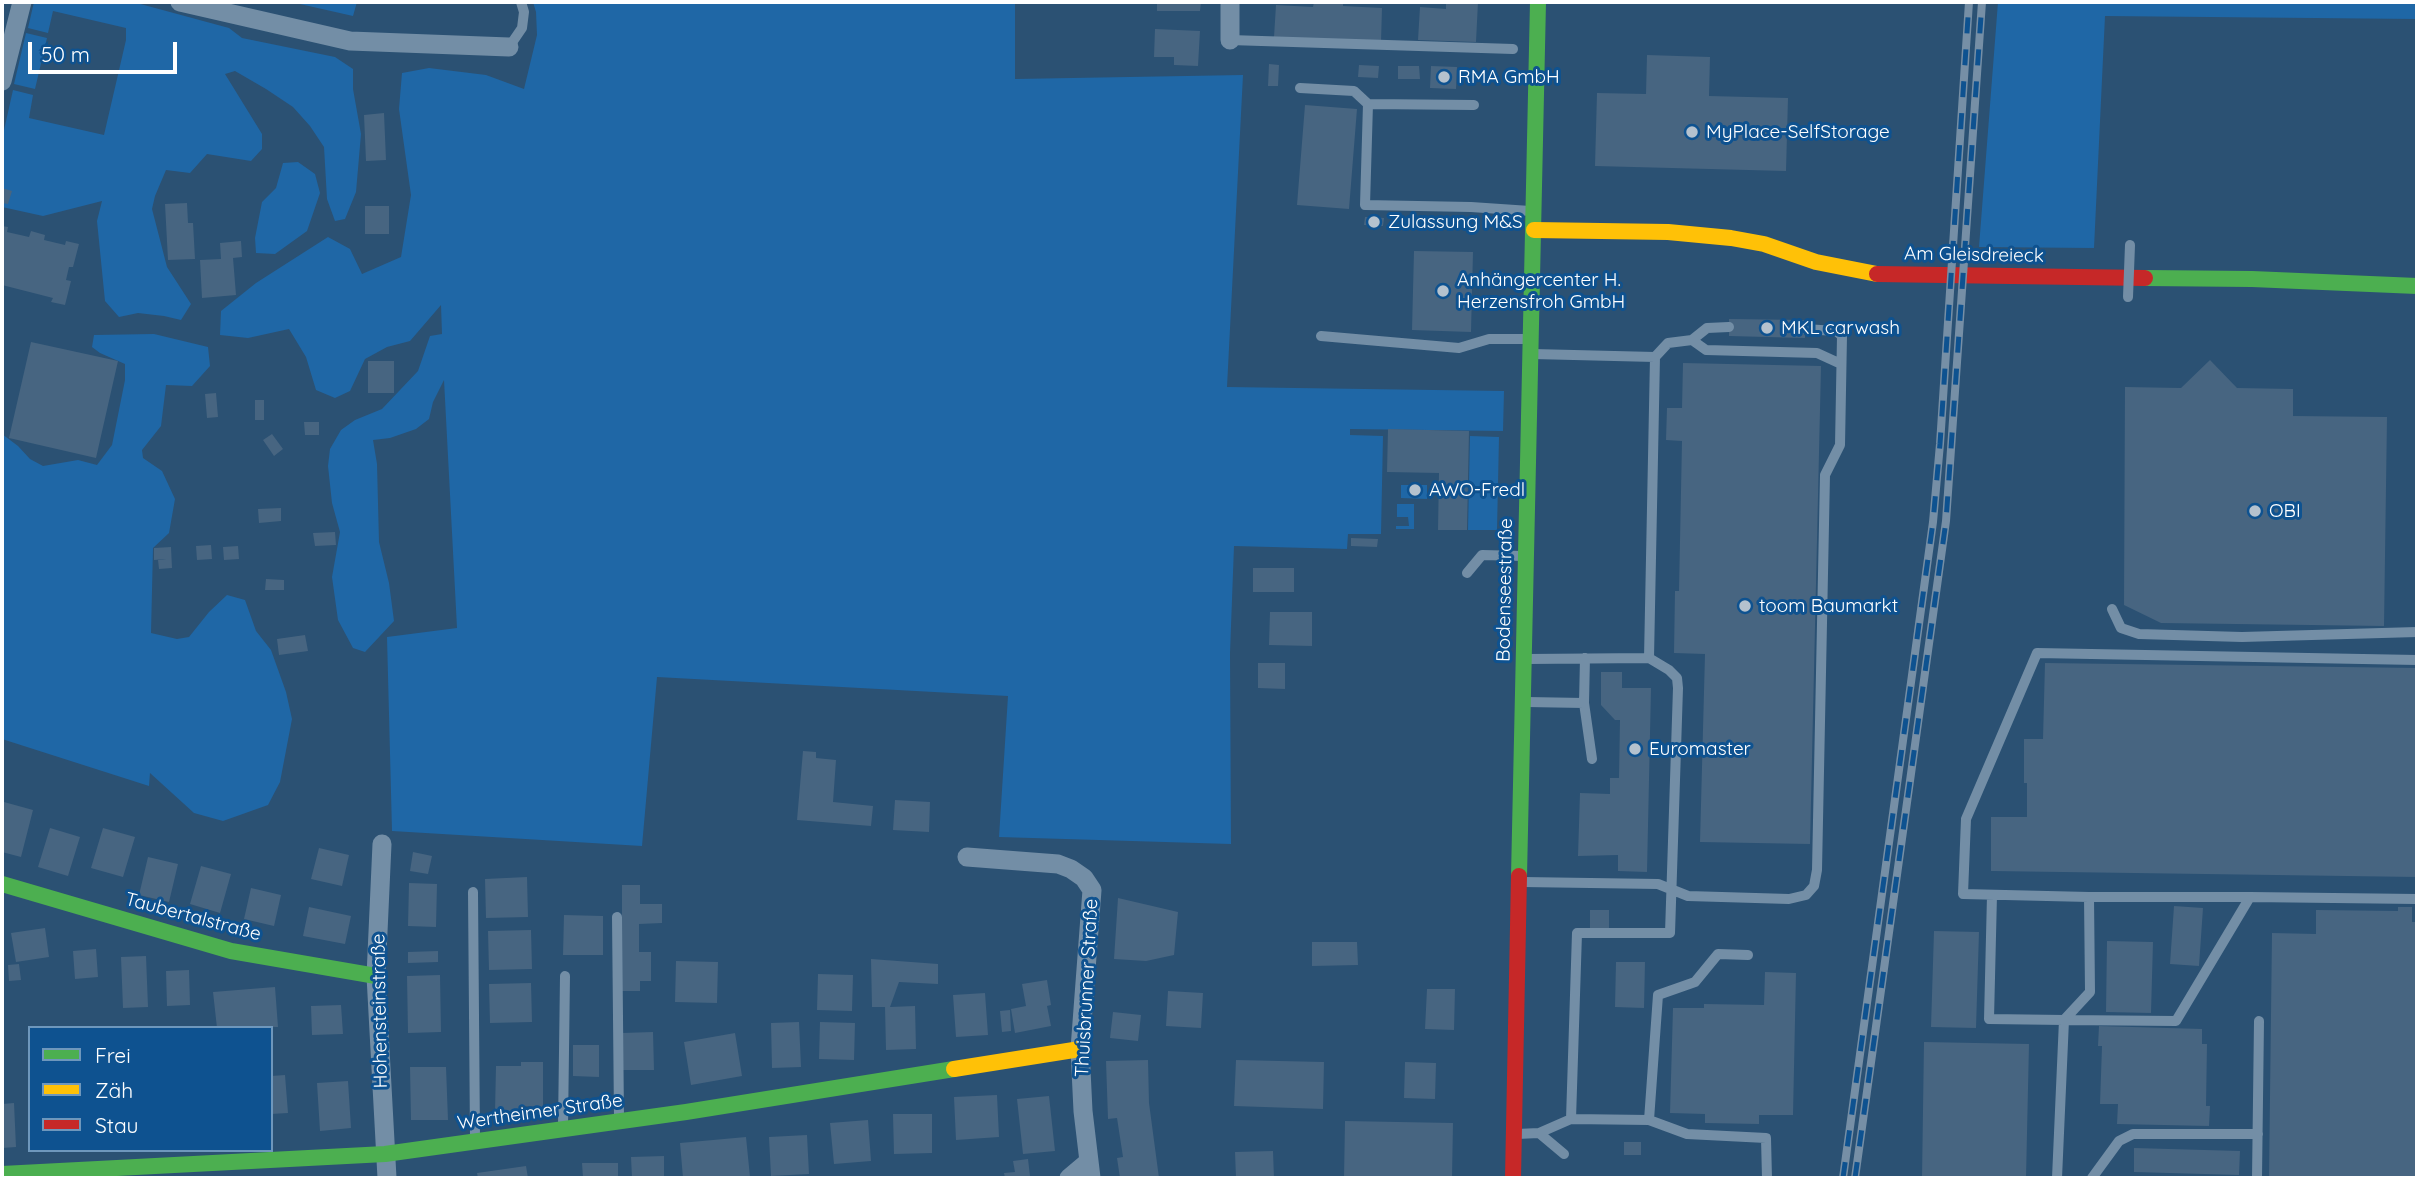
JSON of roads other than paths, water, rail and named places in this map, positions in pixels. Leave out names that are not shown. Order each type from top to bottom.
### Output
[{"type":"street","points":[[2,81],[22,2]]},
{"type":"street","points":[[180,2],[350,41],[509,47]]},
{"type":"street","points":[[1230,2],[1230,40]]},
{"type":"street","name":"Bodenseestraße","points":[[1513,1178],[1538,2]]},
{"type":"street","name":"Am Gleisdreieck","points":[[1534,230],[1668,232],[1731,238],[1764,244],[1816,262],[1866,273],[2252,279],[2417,286]]},
{"type":"street","name":"Hohensteinstraße","points":[[382,844],[376,976],[387,1178]]},
{"type":"street","name":"Thuisbrunner Straße","points":[[967,857],[1058,864],[1072,869],[1084,878],[1092,890],[1080,1049],[1083,1111],[1090,1170]]},
{"type":"street","name":"Taubertalstraße","points":[[2,884],[231,951],[376,976]]},
{"type":"street","name":"Wertheimer Straße","points":[[2,1174],[385,1154],[619,1122],[1080,1049]]},
{"type":"street","points":[[1069,1178],[1090,1170]]},
{"type":"lane","points":[[509,47],[522,28],[524,12],[521,2]]},
{"type":"lane","points":[[1230,40],[1513,49]]},
{"type":"lane","points":[[1300,88],[1354,91],[1368,104],[1474,105]]},
{"type":"lane","points":[[1368,104],[1365,205],[1534,211]]},
{"type":"lane","points":[[2128,298],[2130,245]]},
{"type":"lane","points":[[1649,658],[1655,357],[1668,343],[1692,340],[1707,328],[1729,327]]},
{"type":"lane","points":[[1519,882],[1658,884],[1699,898],[1789,899],[1806,895],[1814,886],[1817,870],[1825,475],[1840,445],[1842,336],[1836,331],[1805,329]]},
{"type":"lane","points":[[1321,336],[1459,348],[1489,340],[1531,347],[1655,357]]},
{"type":"lane","points":[[1692,340],[1706,350],[1817,353],[1840,364]]},
{"type":"lane","points":[[1467,573],[1482,555],[1527,556]]},
{"type":"lane","points":[[2112,609],[2120,628],[2139,634],[2242,637],[2417,632]]},
{"type":"lane","points":[[2417,660],[2037,653],[1966,819],[1963,894],[2417,899]]},
{"type":"lane","points":[[1584,658],[1584,703],[1592,759]]},
{"type":"lane","points":[[1525,659],[1649,658],[1677,678],[1670,933],[1577,933],[1571,1119]]},
{"type":"lane","points":[[1524,702],[1584,703]]},
{"type":"lane","points":[[473,892],[475,1142]]},
{"type":"lane","points":[[1992,895],[1989,1019],[2176,1021],[2250,897]]},
{"type":"lane","points":[[2060,1178],[2064,1020],[2090,992],[2089,897]]},
{"type":"lane","points":[[617,917],[619,1122]]},
{"type":"lane","points":[[1649,1121],[1658,995],[1695,982],[1718,954],[1748,955]]},
{"type":"lane","points":[[563,1130],[565,976]]},
{"type":"lane","points":[[2257,1178],[2259,1021]]},
{"type":"lane","points":[[1513,1135],[1539,1133],[1571,1119],[1649,1121],[1687,1134],[1766,1138],[1767,1178]]},
{"type":"lane","points":[[1539,1133],[1563,1154]]},
{"type":"lane","points":[[2092,1178],[2119,1140],[2133,1134],[2258,1134]]},
{"type":"railway","points":[[1843,1178],[1933,522],[1969,2]]},
{"type":"railway","points":[[1855,1178],[1946,521],[1982,2]]},
{"type":"place","name":"RMA GmbH","points":[[1444,77]]},
{"type":"place","name":"MyPlace-SelfStorage","points":[[1692,132]]},
{"type":"place","name":"Zulassung M&S","points":[[1374,222]]},
{"type":"place","name":"Anhängercenter H. Herzensfroh GmbH","points":[[1443,291]]},
{"type":"place","name":"MKL carwash","points":[[1767,328]]},
{"type":"place","name":"AWO-Fredl","points":[[1415,490]]},
{"type":"place","name":"OBI","points":[[2255,511]]},
{"type":"place","name":"toom Baumarkt","points":[[1745,606]]},
{"type":"place","name":"Euromaster","points":[[1635,749]]}]
